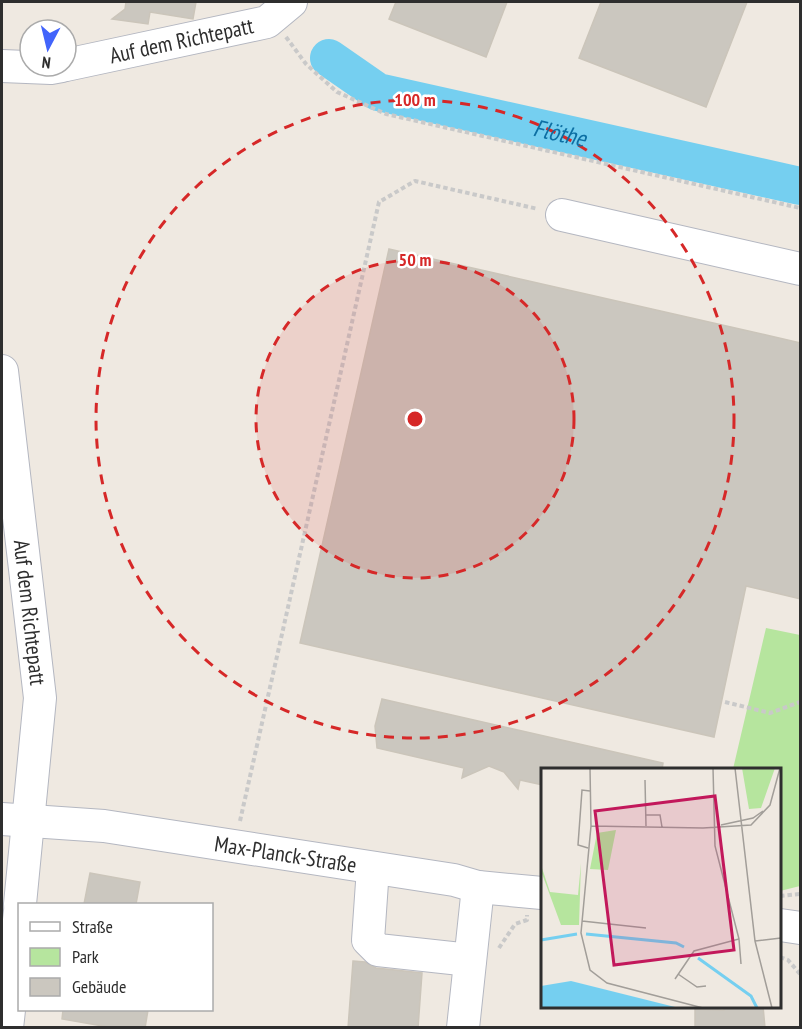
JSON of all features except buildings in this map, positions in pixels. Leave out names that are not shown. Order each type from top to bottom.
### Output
[{"type":"street","name":"Auf dem Richtepatt","points":[[78,63],[267,22],[291,2]]},
{"type":"street","name":"Auf dem Richtepatt","points":[[2,66],[18,67]]},
{"type":"street","points":[[562,214],[801,269]]},
{"type":"street","name":"Auf dem Richtepatt","points":[[2,371],[40,698],[11,822],[20,903]]},
{"type":"street","name":"Max-Planck-Straße","points":[[11,822],[104,826],[454,880],[478,887],[535,892]]},
{"type":"street","points":[[373,868],[368,940],[378,951],[484,958]]},
{"type":"street","points":[[463,1028],[484,958],[478,887]]},
{"type":"street","points":[[781,925],[801,928]]},
{"type":"street","points":[[7,1028],[18,928]]},
{"type":"path","points":[[267,22],[292,42],[306,64],[337,92],[386,114],[801,207]]},
{"type":"path","points":[[229,845],[239,825],[379,202],[415,181],[562,214]]},
{"type":"path","points":[[725,702],[770,713],[801,702]]},
{"type":"path","points":[[484,958],[515,924],[527,920],[535,892]]},
{"type":"path","points":[[781,896],[801,894]]},
{"type":"path","points":[[781,957],[788,960],[801,974]]},
{"type":"green space","points":[[766,628],[800,635],[800,886],[781,891],[781,768],[733,768]]},
{"type":"waterway","name":"Flöthe","points":[[329,58],[378,92],[800,186]]}]
